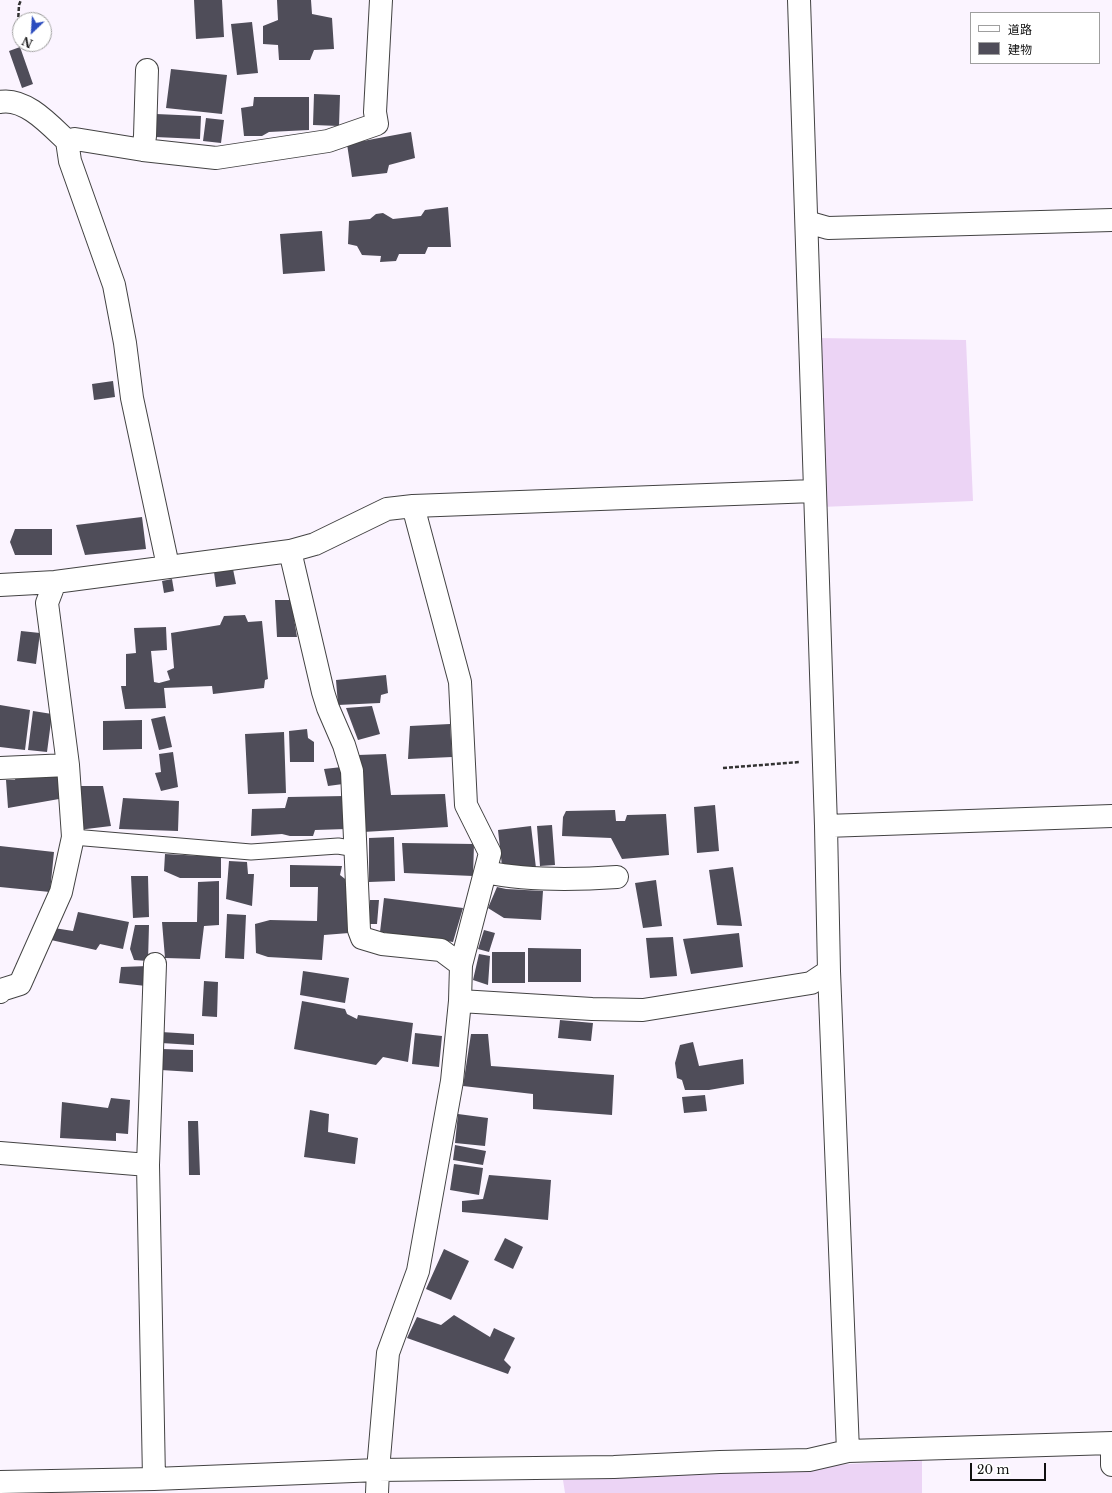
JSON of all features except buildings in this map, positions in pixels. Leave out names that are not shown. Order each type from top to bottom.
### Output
[{"type":"street","points":[[67,140],[75,139],[143,150],[216,158],[328,140],[377,124],[375,112],[381,0]]},
{"type":"street","points":[[799,0],[824,760],[829,971],[848,1451]]},
{"type":"street","points":[[143,150],[145,136],[147,70]]},
{"type":"street","points":[[0,102],[14,103],[27,107],[39,115],[67,140],[70,161],[114,285],[125,343],[132,398],[168,566]]},
{"type":"street","points":[[807,222],[828,228],[1112,220]]},
{"type":"street","points":[[0,585],[55,582],[290,551],[315,544],[386,509],[413,506],[814,491]]},
{"type":"street","points":[[377,1493],[388,1353],[418,1270],[452,1081],[460,1001],[461,965],[490,853],[466,805],[460,682],[413,506]]},
{"type":"street","points":[[290,551],[323,692],[328,708],[344,745],[352,771],[359,930],[362,938],[382,944],[441,950],[461,965]]},
{"type":"street","points":[[0,992],[1,990],[20,984],[61,892],[73,837],[68,765],[47,603],[55,582]]},
{"type":"street","points":[[0,768],[68,765]]},
{"type":"street","points":[[826,826],[1112,816]]},
{"type":"street","points":[[486,872],[504,876],[578,880],[617,877]]},
{"type":"street","points":[[154,1479],[148,1165],[155,964]]},
{"type":"street","points":[[460,1001],[592,1009],[643,1010],[811,982],[829,971]]},
{"type":"street","points":[[0,1153],[148,1165]]},
{"type":"street","points":[[0,1482],[154,1479],[378,1470],[614,1467],[809,1460],[848,1451],[1112,1443],[1112,1465]]},
{"type":"lane","points":[[73,837],[251,852],[338,846],[356,849]]},
{"type":"path","points":[[19,12],[20,0]]},
{"type":"path","points":[[723,768],[824,760]]},
{"type":"shaded area","points":[[815,338],[966,340],[973,501],[821,507]]},
{"type":"shaded area","points":[[922,1460],[922,1493],[565,1493],[563,1480]]}]
